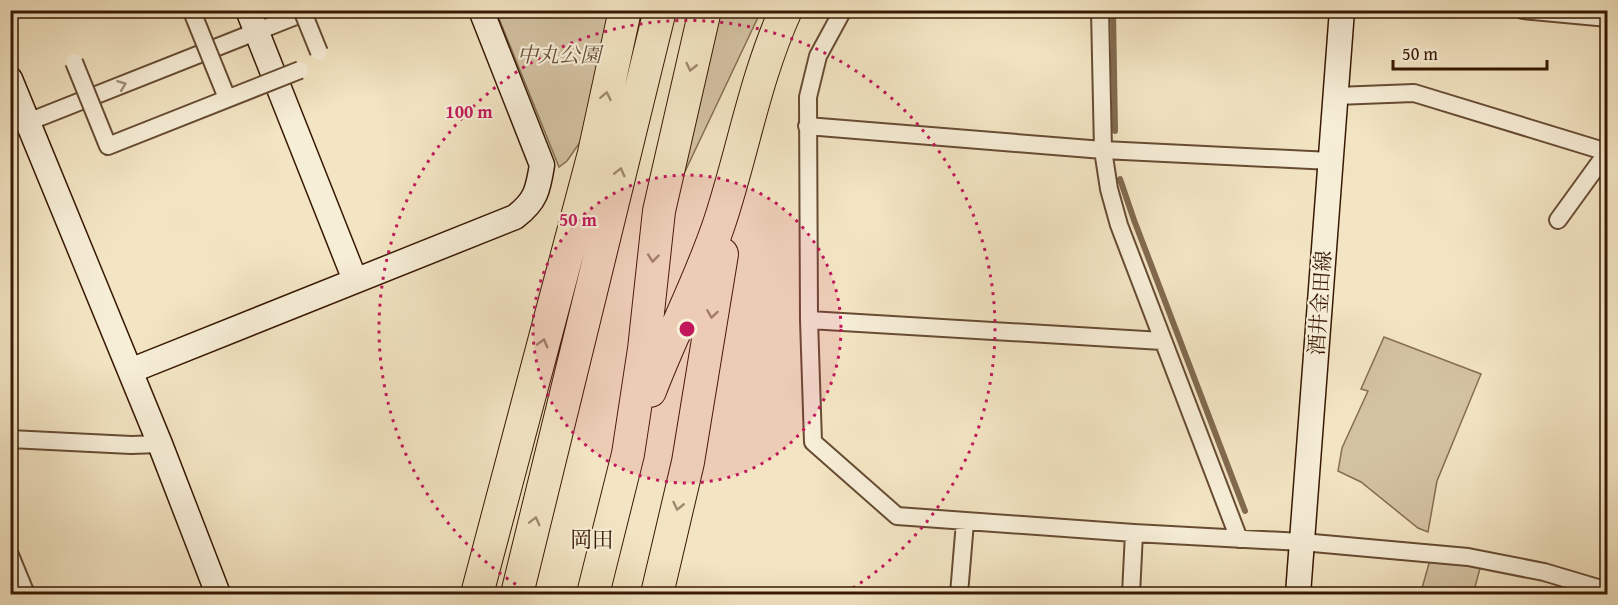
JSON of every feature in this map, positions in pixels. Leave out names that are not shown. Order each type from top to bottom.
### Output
[{"type":"highway","points":[[477,594],[594,153],[625,10]]},
{"type":"highway","points":[[517,594],[660,10]]},
{"type":"highway","points":[[593,594],[628,454],[644,349],[658,211],[705,10]]},
{"type":"highway","points":[[628,454],[664,356],[706,262],[735,173],[764,65],[786,10]]},
{"type":"highway","points":[[753,106],[768,67],[799,10]]},
{"type":"highway","points":[[591,290],[594,153]]},
{"type":"highway","points":[[657,594],[688,462],[735,173]]},
{"type":"highway","points":[[517,440],[583,325]]},
{"type":"street","points":[[302,10],[319,52]]},
{"type":"street","points":[[28,122],[252,21],[311,10]]},
{"type":"street","points":[[130,371],[515,217],[530,205],[538,189],[542,165],[482,10]]},
{"type":"street","points":[[843,10],[818,56],[808,97],[809,320],[813,441],[897,516],[1302,542],[1468,556],[1544,572],[1608,591]]},
{"type":"street","points":[[1100,10],[1103,150],[1109,189],[1119,225],[1162,341],[1239,539]]},
{"type":"street","name":"酒井金田線","points":[[1298,594],[1342,10]]},
{"type":"street","points":[[1522,10],[1608,18]]},
{"type":"street","points":[[193,14],[227,98]]},
{"type":"street","points":[[252,21],[355,280]]},
{"type":"street","points":[[74,62],[108,146],[128,141],[202,112],[227,98],[300,70]]},
{"type":"street","points":[[10,79],[160,444],[218,594]]},
{"type":"street","points":[[1336,96],[1414,93],[1607,152],[1558,220]]},
{"type":"street","points":[[807,126],[1103,150],[1331,161]]},
{"type":"street","points":[[809,320],[1162,341]]},
{"type":"street","points":[[10,439],[131,445],[160,444]]},
{"type":"street","points":[[959,594],[965,522]]},
{"type":"street","points":[[1131,594],[1134,533]]},
{"type":"street","points":[[10,555],[26,594]]},
{"type":"green space","name":"中丸公園","points":[[496,11],[612,11],[585,135],[567,161],[559,167]]},
{"type":"green space","points":[[715,11],[761,11],[681,180]]},
{"type":"green space","points":[[1384,337],[1481,374],[1437,481],[1428,532],[1418,528],[1361,482],[1338,471],[1342,448],[1368,391],[1361,389]]},
{"type":"green space","points":[[1430,560],[1481,565],[1473,594],[1427,594],[1428,590],[1422,588]]},
{"type":"waterway","points":[[1113,10],[1115,131]]},
{"type":"waterway","points":[[1120,179],[1245,511]]},
{"type":"district","name":"岡田","points":[[592,539]]}]
